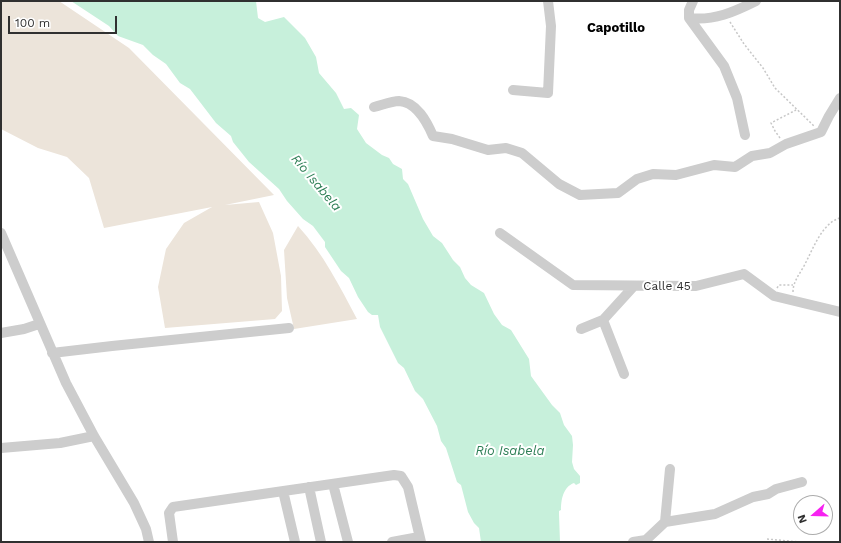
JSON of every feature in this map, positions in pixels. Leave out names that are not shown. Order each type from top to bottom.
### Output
[{"type":"street","points":[[513,90],[548,93],[550,26],[548,1]]},
{"type":"street","points":[[693,1],[689,10],[689,18],[724,66],[737,98],[745,134]]},
{"type":"street","points":[[689,18],[703,19],[724,14],[735,11],[756,1]]},
{"type":"street","points":[[374,107],[398,101],[410,103],[426,121],[433,136],[452,139],[488,150],[506,148],[522,153],[559,184],[580,196],[618,193],[637,180],[653,174],[676,175],[714,165],[735,167],[752,156],[770,153],[786,144],[822,132],[829,116],[840,98]]},
{"type":"street","points":[[1,233],[52,354],[94,436],[134,502],[146,529],[149,542]]},
{"type":"street","name":"Calle 45","points":[[500,233],[573,285],[696,286],[744,274],[774,296],[840,312]]},
{"type":"street","points":[[581,329],[603,320],[634,286]]},
{"type":"street","points":[[603,320],[624,374]]},
{"type":"street","points":[[1,333],[24,329],[39,324]]},
{"type":"street","points":[[52,354],[112,346],[289,328]]},
{"type":"street","points":[[1,448],[60,443],[94,436]]},
{"type":"street","points":[[665,522],[670,469]]},
{"type":"street","points":[[173,542],[169,513],[173,506],[394,475],[401,476],[408,487],[420,539],[392,542]]},
{"type":"street","points":[[633,542],[646,540],[665,522],[715,514],[753,497],[768,494],[776,489],[802,482]]},
{"type":"street","points":[[333,484],[348,542]]},
{"type":"street","points":[[309,487],[321,542]]},
{"type":"street","points":[[283,491],[295,542]]},
{"type":"path","points":[[724,14],[744,44],[763,68],[775,88],[796,110],[822,132]]},
{"type":"path","points":[[786,144],[775,132],[771,123],[796,110]]},
{"type":"path","points":[[792,300],[793,284],[816,241],[833,220],[840,218]]},
{"type":"path","points":[[774,296],[779,285],[793,284]]},
{"type":"path","points":[[767,538],[799,542]]},
{"type":"shaded area","points":[[1,1],[59,1],[129,48],[274,195],[225,205],[259,202],[273,233],[281,276],[282,311],[275,319],[165,328],[158,287],[166,249],[184,223],[212,207],[104,228],[89,178],[67,157],[38,148],[1,129]]},
{"type":"shaded area","points":[[298,226],[323,259],[357,319],[294,329],[287,298],[284,250]]},
{"type":"water","name":"Río Isabela","points":[[71,1],[256,1],[258,18],[265,22],[284,17],[305,38],[316,57],[319,73],[336,93],[344,109],[351,108],[359,115],[357,129],[366,143],[382,155],[389,158],[393,164],[402,169],[403,179],[408,184],[423,219],[433,236],[442,243],[471,285],[484,293],[494,314],[502,325],[511,330],[529,359],[531,376],[552,405],[560,413],[564,425],[572,436],[572,462],[574,469],[580,476],[580,483],[570,485],[563,494],[561,510],[559,511],[560,542],[481,542],[479,528],[474,523],[468,512],[461,485],[457,482],[446,448],[441,441],[437,426],[423,399],[415,391],[404,368],[398,363],[380,327],[378,315],[372,315],[368,312],[358,297],[349,278],[341,271],[325,247],[325,242],[313,226],[303,219],[287,201],[279,189],[249,162],[233,142],[231,136],[216,123],[190,89],[180,83],[166,64],[153,55],[143,45],[118,36],[109,26]]},
{"type":"district","name":"Capotillo","points":[[616,28]]}]
